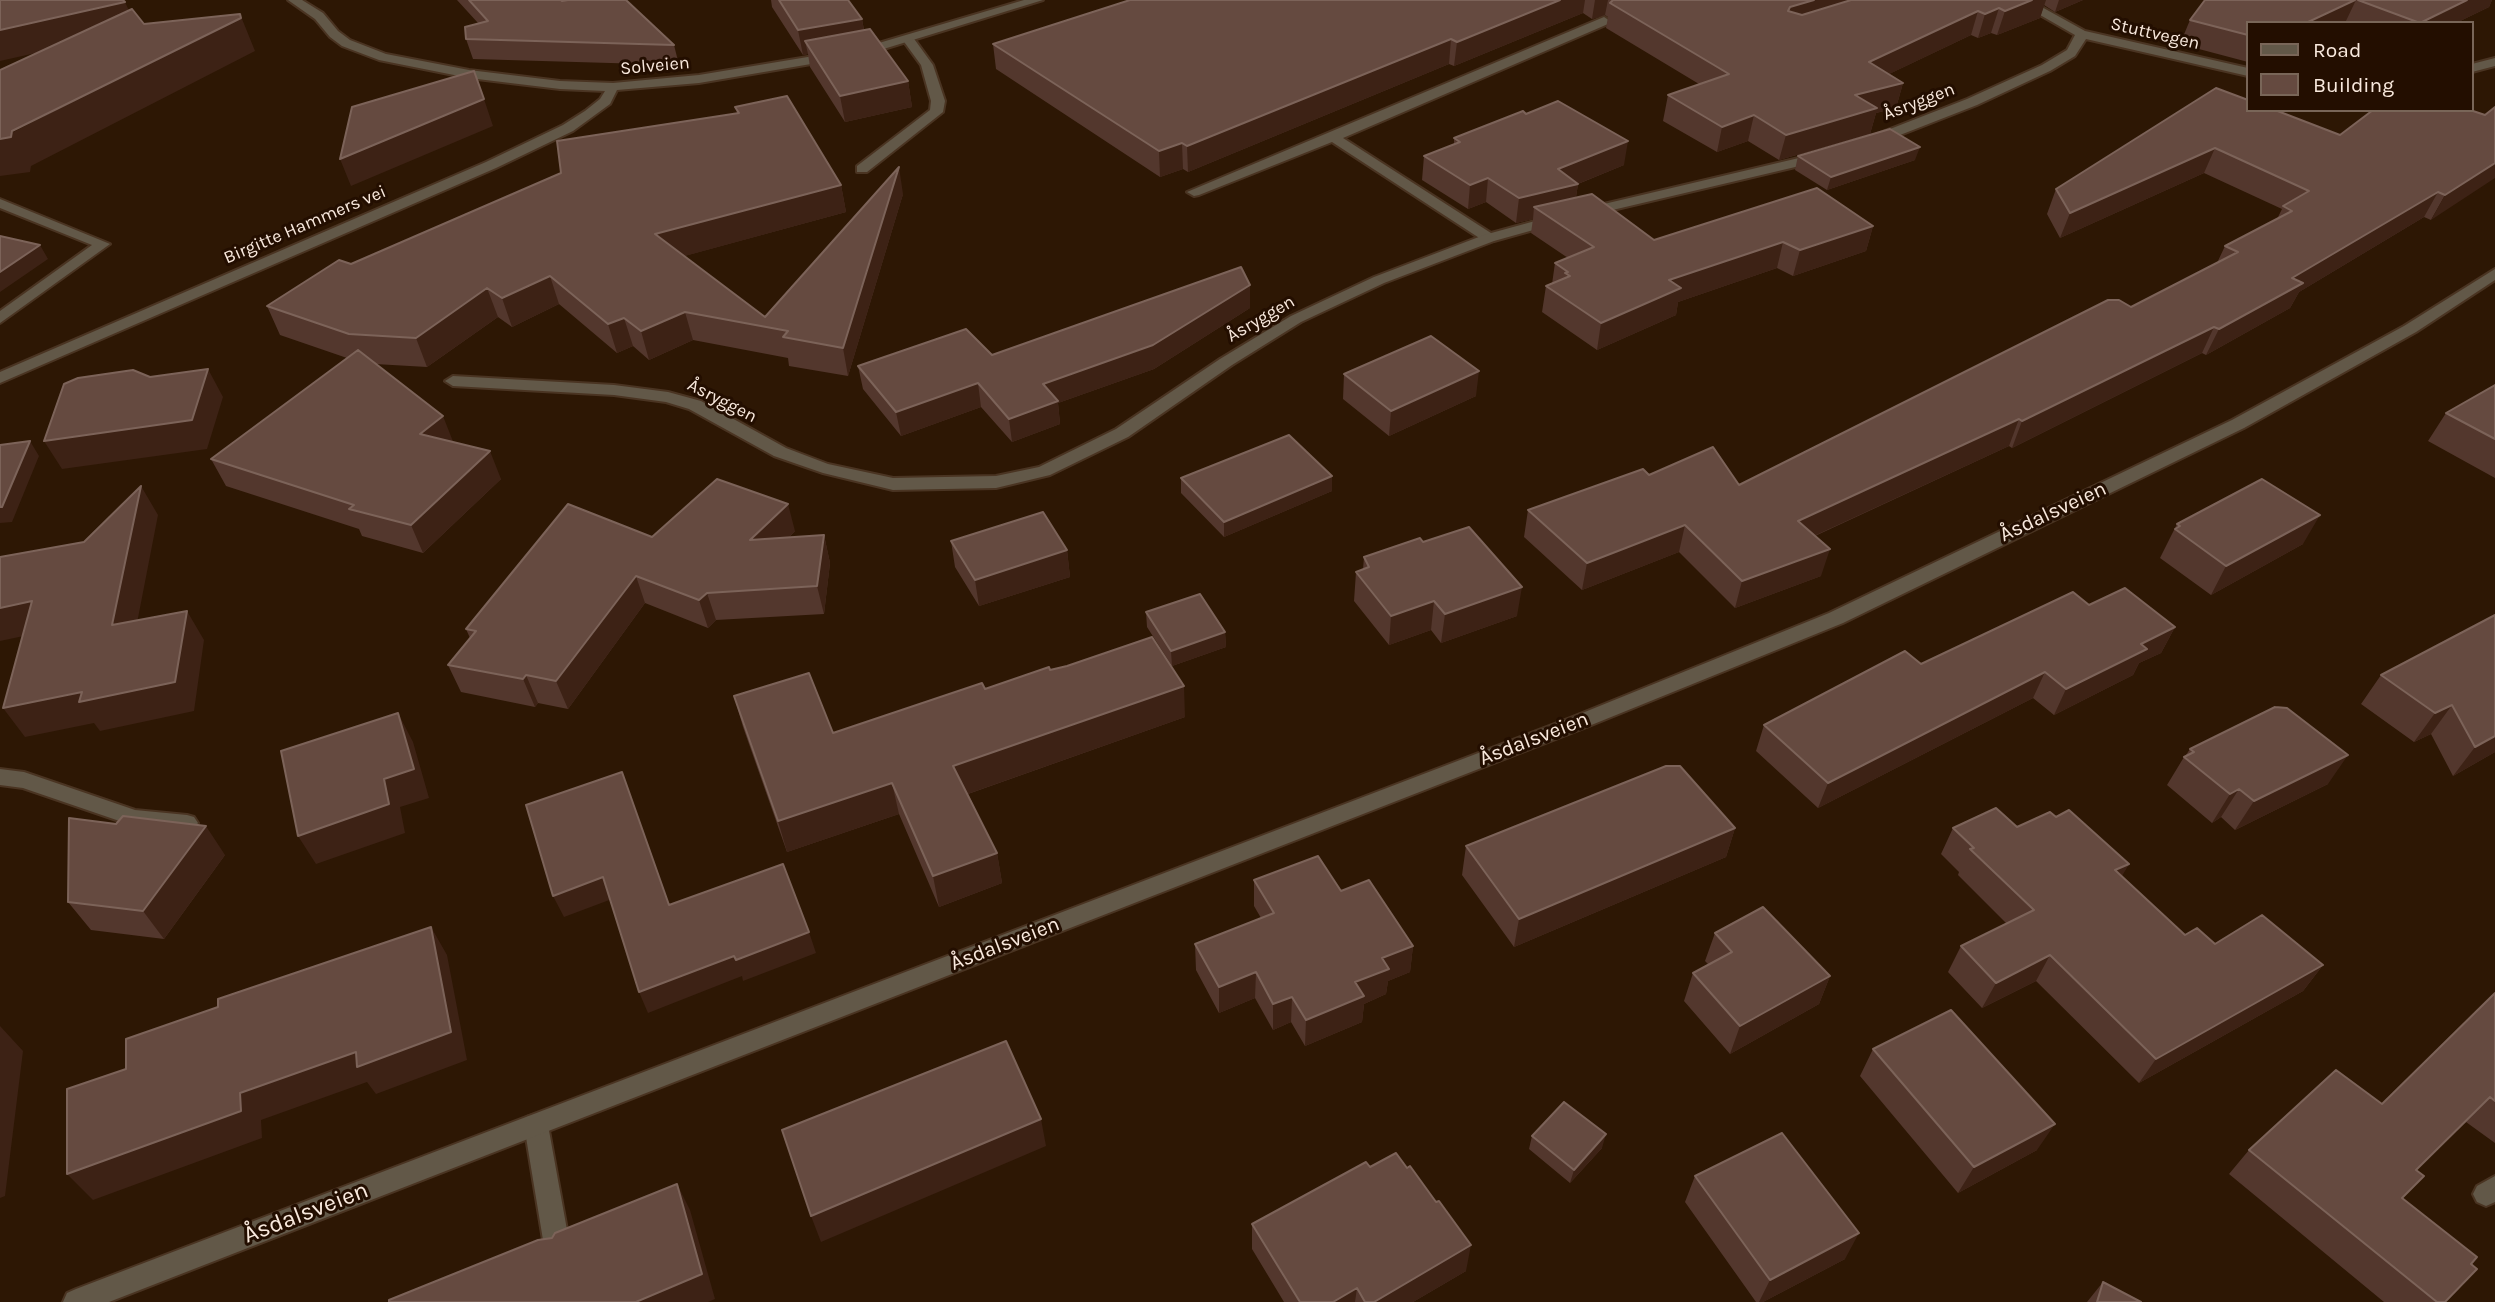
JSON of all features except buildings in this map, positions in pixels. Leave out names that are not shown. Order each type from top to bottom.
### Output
[{"type":"street","name":"Solveien","points":[[294,0],[319,16],[334,34],[346,43],[383,57],[482,76],[613,88],[699,79],[809,61],[908,39],[1032,1]]},
{"type":"street","name":"Stuttvegen","points":[[2020,0],[2081,34],[2246,72]]},
{"type":"street","points":[[1194,192],[1333,137],[1604,21]]},
{"type":"street","name":"Åsryggen","points":[[1853,147],[1972,103],[2046,68],[2071,53],[2079,43],[2081,34]]},
{"type":"street","points":[[862,169],[936,112],[938,101],[928,65],[908,39]]},
{"type":"street","points":[[2474,67],[2495,62]]},
{"type":"street","name":"Birgitte Hammers vei","points":[[0,378],[491,165],[568,128],[605,101],[613,88]]},
{"type":"street","points":[[1333,137],[1489,238]]},
{"type":"street","name":"Åsryggen","points":[[453,382],[614,390],[668,397],[695,405],[780,452],[823,467],[893,485],[996,482],[1044,471],[1122,433],[1226,362],[1296,319],[1379,280],[1489,238],[1835,153]]},
{"type":"street","points":[[0,203],[103,244],[0,318]]},
{"type":"street","name":"Åsdalsveien","points":[[76,1302],[1577,723],[1836,618],[2238,424],[2410,329],[2495,273]]},
{"type":"street","points":[[0,777],[24,780],[134,818],[187,824]]},
{"type":"street","points":[[536,1125],[558,1252]]}]
